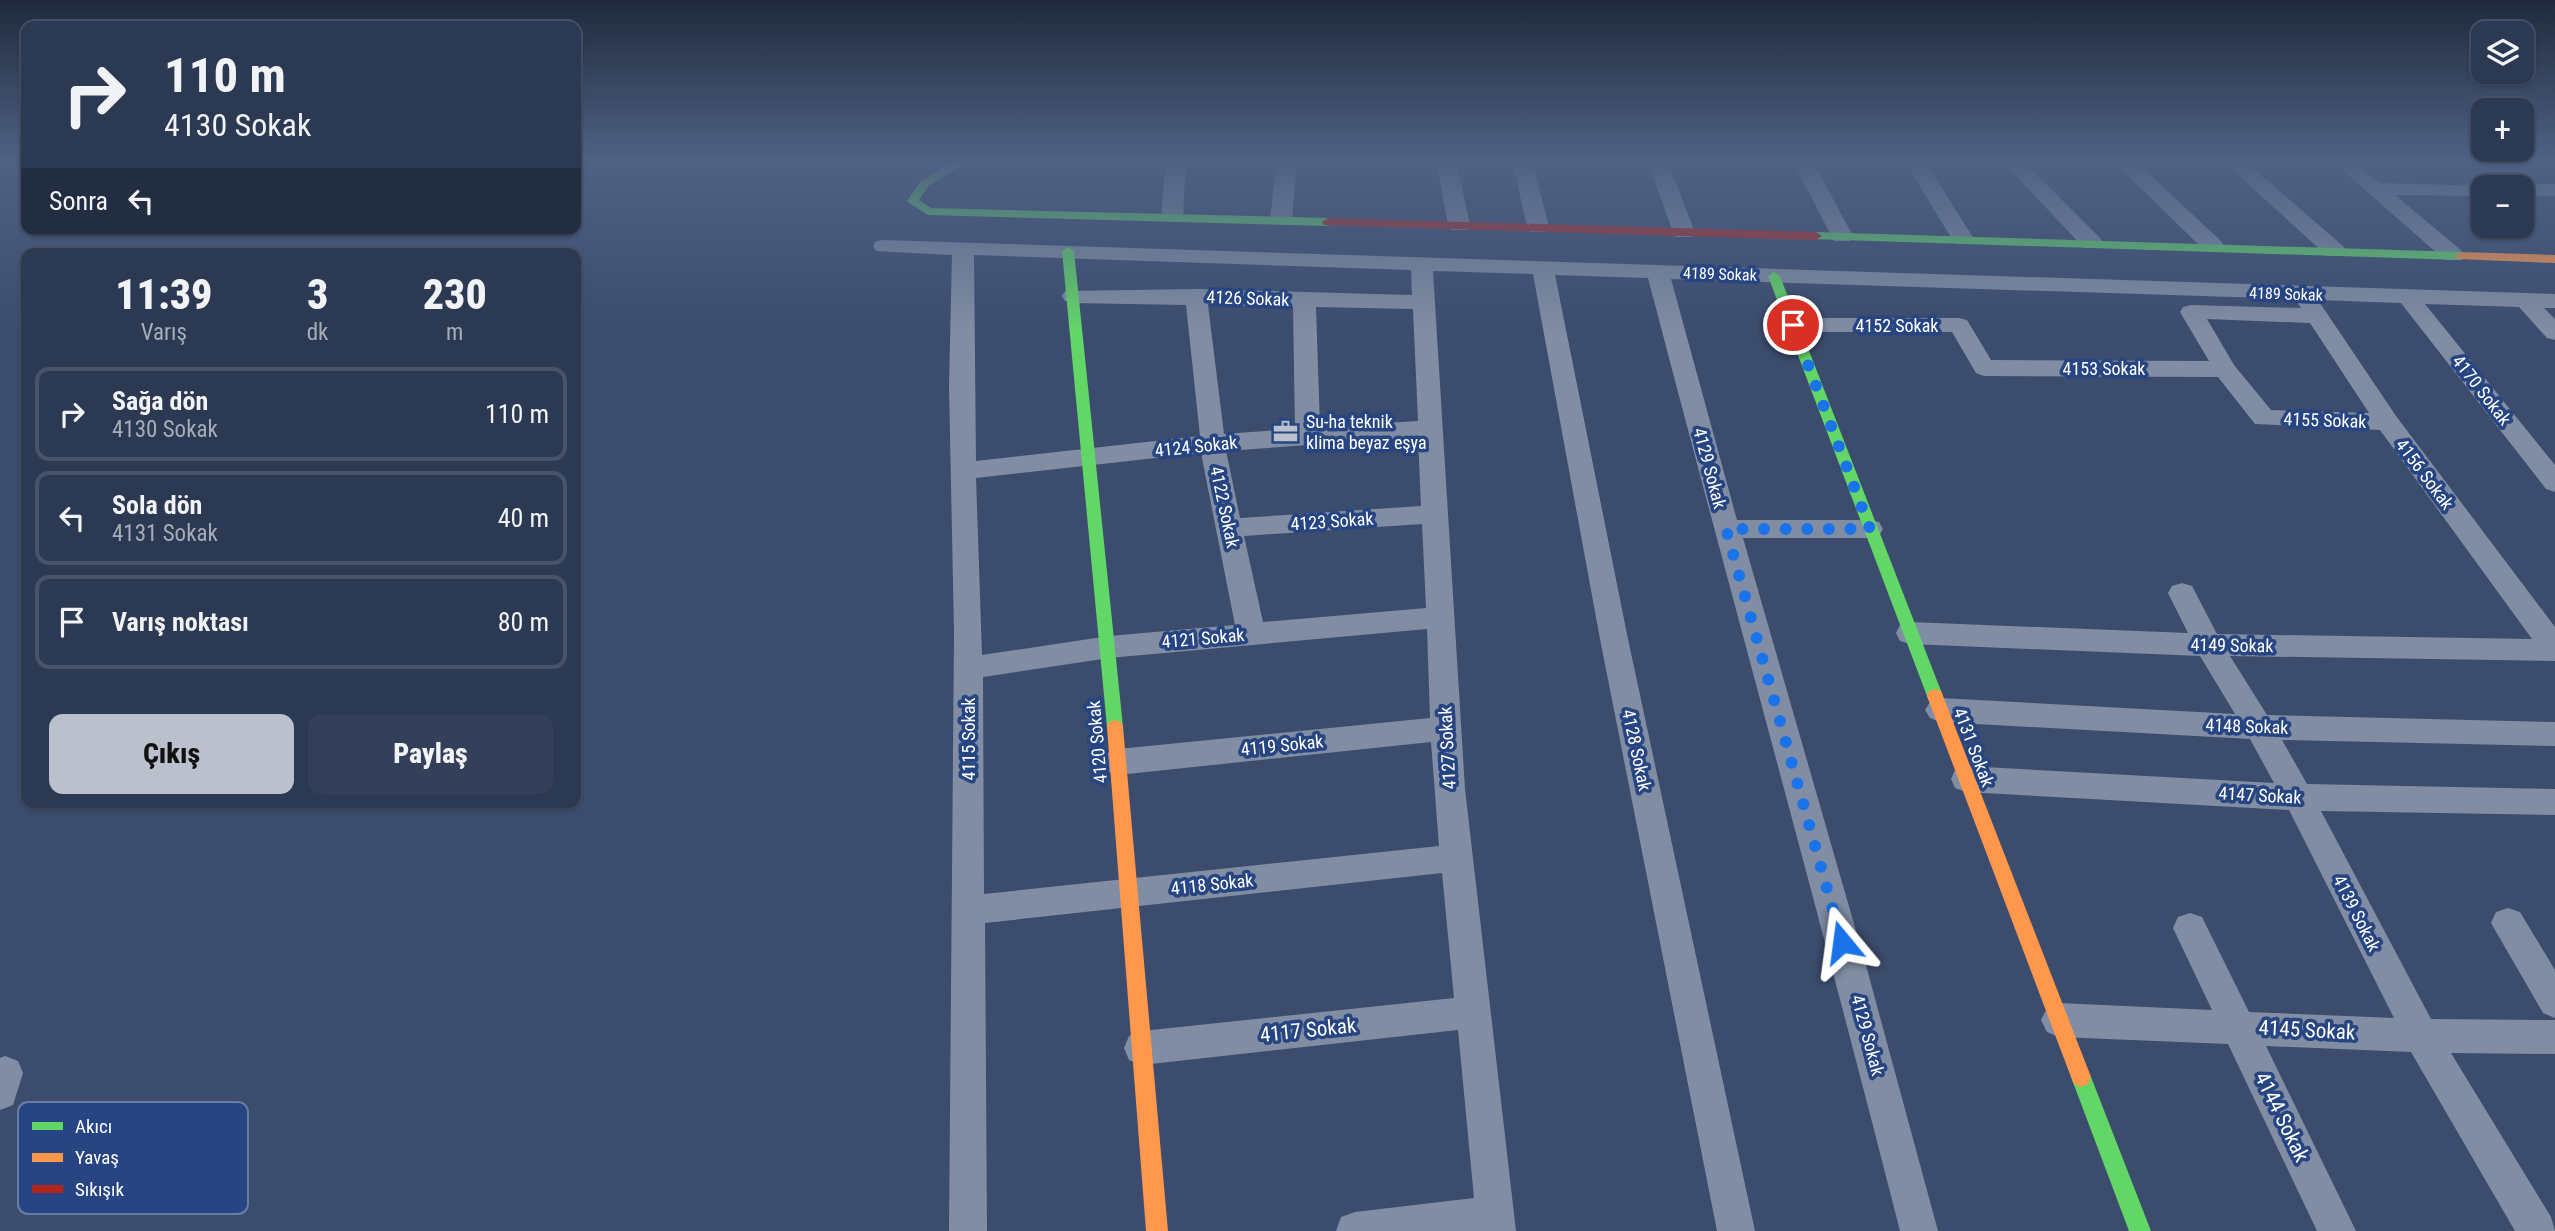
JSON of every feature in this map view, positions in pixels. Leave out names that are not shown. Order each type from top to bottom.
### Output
[{"type":"street","points":[[1188,217],[2213,246],[2555,259]]},
{"type":"street","points":[[1457,217],[1459,225]]},
{"type":"street","points":[[1536,217],[1538,227]]},
{"type":"street","points":[[1679,217],[1684,232]]},
{"type":"street","points":[[1832,217],[1842,236]]},
{"type":"street","points":[[1950,217],[1964,239]]},
{"type":"street","points":[[2067,217],[2092,243]]},
{"type":"street","points":[[2183,217],[2213,246]]},
{"type":"street","points":[[2297,217],[2335,251]]},
{"type":"street","points":[[2409,217],[2453,255]]},
{"type":"street","name":"4189 Sokak","points":[[884,246],[2555,301]]},
{"type":"street","name":"4115 Sokak","points":[[963,248],[961,385],[968,668],[968,1231]]},
{"type":"street","name":"4120 Sokak","points":[[1068,251],[1109,648],[1157,1231]]},
{"type":"street","name":"4127 Sokak","points":[[1422,263],[1446,728],[1456,858],[1496,1223]]},
{"type":"street","name":"4128 Sokak","points":[[1543,268],[1614,639],[1736,1231]]},
{"type":"street","name":"4129 Sokak","points":[[1658,272],[1919,1231]]},
{"type":"street","name":"4131 Sokak","points":[[1774,276],[2140,1231]]},
{"type":"street","name":"4156 Sokak","points":[[2303,294],[2387,422],[2555,649]]},
{"type":"street","name":"4126 Sokak","points":[[1073,296],[1196,296],[1423,302]]},
{"type":"street","name":"4122 Sokak","points":[[1196,296],[1213,443],[1251,634]]},
{"type":"street","name":"4170 Sokak","points":[[2408,297],[2555,483]]},
{"type":"street","points":[[1304,299],[1308,437]]},
{"type":"street","points":[[2525,300],[2555,333]]},
{"type":"street","points":[[2225,369],[2191,312],[2318,316]]},
{"type":"street","name":"4152 Sokak","points":[[1793,325],[1959,325],[1984,368]]},
{"type":"street","name":"4153 Sokak","points":[[1984,368],[2225,369]]},
{"type":"street","name":"4155 Sokak","points":[[2225,369],[2264,418],[2387,422]]},
{"type":"street","name":"4124 Sokak","points":[[963,471],[1213,443],[1430,428]]},
{"type":"street","name":"4123 Sokak","points":[[1229,528],[1434,514]]},
{"type":"street","points":[[1726,529],[1870,529]]},
{"type":"street","name":"4139 Sokak","points":[[2182,593],[2208,645],[2259,727],[2298,797],[2420,1036],[2537,1231]]},
{"type":"street","name":"4121 Sokak","points":[[968,668],[1109,648],[1440,617]]},
{"type":"street","name":"4149 Sokak","points":[[1910,633],[2208,645],[2555,649]]},
{"type":"street","name":"4148 Sokak","points":[[1940,710],[2259,727],[2555,734]]},
{"type":"street","name":"4119 Sokak","points":[[1118,762],[1446,728]]},
{"type":"street","name":"4147 Sokak","points":[[1966,779],[2298,797],[2555,802]]},
{"type":"street","name":"4118 Sokak","points":[[968,910],[1456,858]]},
{"type":"street","points":[[2508,923],[2555,1002]]},
{"type":"street","name":"4144 Sokak","points":[[2190,928],[2337,1231]]},
{"type":"street","name":"4117 Sokak","points":[[1142,1048],[1473,1012]]},
{"type":"street","name":"4145 Sokak","points":[[2059,1020],[2420,1036],[2555,1037]]},
{"type":"street","points":[[1355,1231],[1496,1223]]},
{"type":"traffic: fast","points":[[1162,217],[1328,222]]},
{"type":"traffic: fast","points":[[1816,236],[2461,256]]},
{"type":"traffic: fast","points":[[1068,251],[1115,727]]},
{"type":"traffic: fast","points":[[1774,276],[1935,696]]},
{"type":"traffic: fast","points":[[2081,1077],[2140,1231]]},
{"type":"traffic: slow","points":[[2461,256],[2555,259]]},
{"type":"traffic: slow","points":[[1935,696],[2081,1077]]},
{"type":"traffic: slow","points":[[1115,727],[1157,1231]]},
{"type":"traffic: jam","points":[[1328,222],[1816,236]]},
{"type":"place","name":"Su-ha teknik klima beyaz eşya","points":[[1286,431]]},
{"type":"route","points":[[1793,325],[1870,529],[1726,529],[1842,942]]}]
